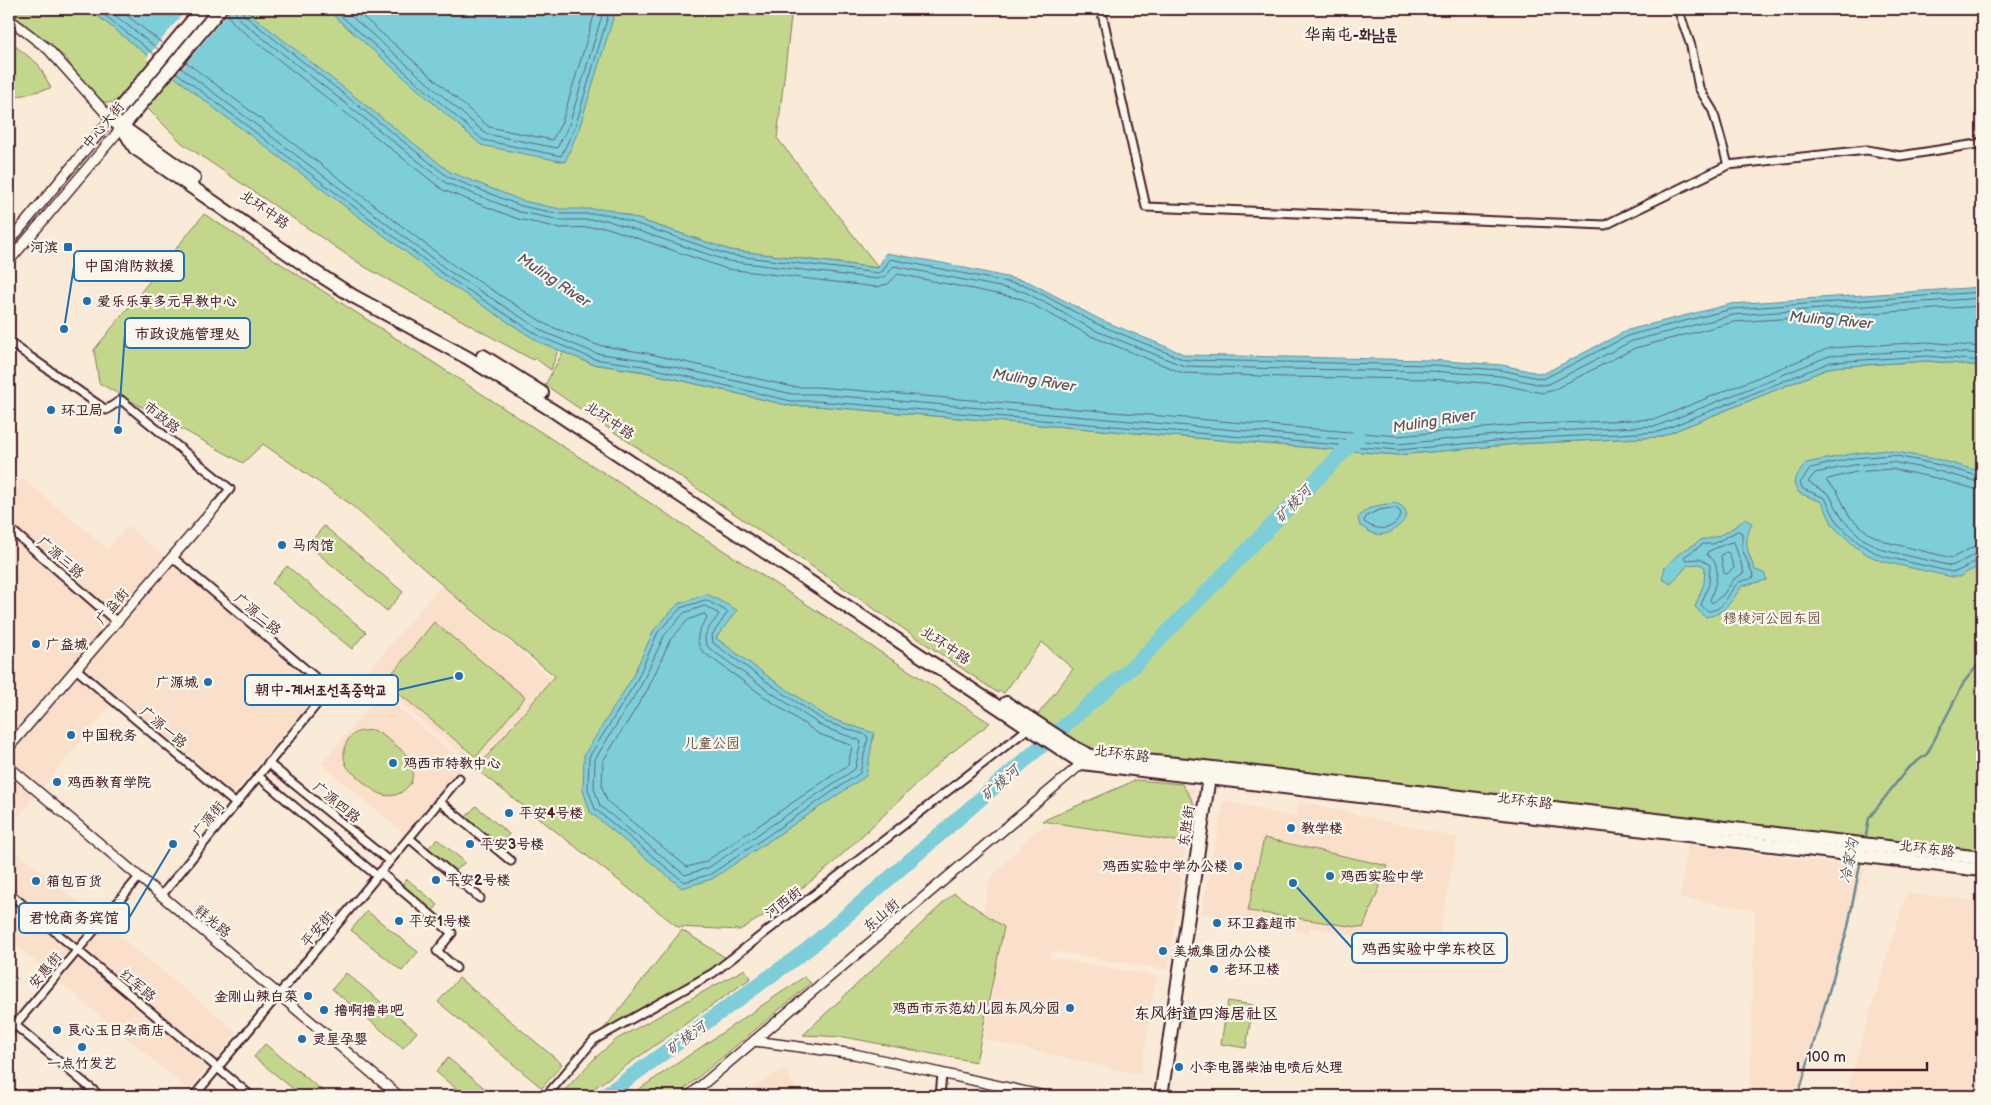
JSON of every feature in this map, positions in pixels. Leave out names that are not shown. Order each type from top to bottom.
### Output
[{"type":"highway","name":"中心大街","points":[[111,119],[202,9]]},
{"type":"highway","name":"中心大街","points":[[122,127],[220,9]]},
{"type":"highway","name":"北环中路","points":[[111,119],[311,260],[351,286],[514,375],[1070,751]]},
{"type":"highway","name":"北环东路","points":[[1070,751],[1086,760],[1982,858]]},
{"type":"highway","name":"北环东路","points":[[1210,773],[1982,870]]},
{"type":"highway","name":"东胜街","points":[[1161,1096],[1210,773]]},
{"type":"street","points":[[1101,9],[1146,207],[1605,225],[1728,165],[1867,150],[1900,156],[1977,144],[1982,141]]},
{"type":"street","points":[[1678,9],[1691,46],[1699,88],[1713,111],[1728,165]]},
{"type":"street","name":"北环中路","points":[[9,19],[48,50],[111,119]]},
{"type":"street","name":"中心大街","points":[[9,242],[111,119]]},
{"type":"street","name":"中心大街","points":[[9,260],[122,127]]},
{"type":"street","name":"市政路","points":[[9,342],[106,410],[121,400],[230,489],[217,504]]},
{"type":"street","name":"广益街","points":[[9,747],[217,504]]},
{"type":"street","name":"广源三路","points":[[9,528],[117,622]]},
{"type":"street","name":"广源二路","points":[[172,557],[329,689]]},
{"type":"street","name":"广源一路","points":[[76,669],[236,804]]},
{"type":"street","name":"广源街","points":[[161,896],[329,689]]},
{"type":"street","name":"河西街","points":[[546,1096],[594,1040],[713,973],[1032,725]]},
{"type":"street","name":"东山街","points":[[689,1096],[1086,760]]},
{"type":"street","name":"广源四路","points":[[268,763],[389,861]]},
{"type":"street","name":"祥光路","points":[[9,768],[399,1096]]},
{"type":"street","points":[[258,776],[452,933],[437,951],[456,968]]},
{"type":"street","name":"平安街","points":[[194,1096],[459,778]]},
{"type":"street","points":[[439,802],[511,861]]},
{"type":"street","points":[[409,838],[480,898]]},
{"type":"street","name":"安惠街","points":[[9,1032],[139,877]]},
{"type":"street","name":"红军路","points":[[9,893],[251,1096]]},
{"type":"street","points":[[9,1020],[100,1096]]},
{"type":"street","points":[[754,1040],[854,1054],[1045,1096]]},
{"type":"street","points":[[940,1096],[942,1074]]},
{"type":"shaded area","points":[[22,478],[107,548],[128,526],[322,689],[233,794],[118,697],[9,828],[9,493]]},
{"type":"shaded area","points":[[441,585],[551,678],[476,766],[366,674]]},
{"type":"shaded area","name":"鸡西市特教中心","points":[[381,693],[465,763],[405,834],[321,764]]},
{"type":"shaded area","points":[[1138,783],[1194,789],[1168,970],[1052,951],[1050,957],[1010,951],[1157,976],[1140,1075],[983,1039],[997,971],[972,967],[990,879],[1034,832]]},
{"type":"shaded area","name":"鸡西实验中学","points":[[1224,801],[1294,817],[1299,801],[1458,838],[1436,952],[1310,927],[1309,934],[1290,928],[1201,914]]},
{"type":"shaded area","points":[[1688,844],[1865,868],[1799,1096],[1749,1096],[1755,910],[1680,898]]},
{"type":"shaded area","points":[[9,846],[237,1032],[189,1090],[9,940]]},
{"type":"shaded area","points":[[1906,893],[1982,901],[1982,1096],[1845,1096]]},
{"type":"shaded area","points":[[785,1069],[799,1096],[738,1096],[765,1080]]},
{"type":"green space","points":[[9,9],[792,9],[777,138],[879,268],[730,250],[608,209],[551,370],[535,358],[533,360],[365,267],[182,143],[148,109],[120,100],[108,103],[103,101],[96,102],[89,95],[66,58],[9,12]]},
{"type":"green space","points":[[9,41],[38,64],[51,88],[19,96],[9,104]]},
{"type":"green space","name":"儿童公园","points":[[204,214],[990,723],[943,759],[829,867],[779,906],[740,930],[678,927],[476,769],[555,676],[457,598],[349,503],[263,444],[243,463],[99,383],[94,350]]},
{"type":"green space","name":"穆棱河公园东园","points":[[563,352],[592,364],[645,372],[791,406],[816,406],[1398,455],[1517,444],[1660,437],[1832,367],[1928,361],[1982,366],[1982,854],[1090,752],[1036,717],[1073,669],[1042,642],[1004,693],[1000,691],[998,693],[545,385]]},
{"type":"green space","points":[[324,526],[403,592],[387,611],[308,545]]},
{"type":"green space","points":[[287,566],[366,632],[352,649],[272,583]]},
{"type":"green space","points":[[434,622],[525,697],[476,757],[385,682]]},
{"type":"green space","points":[[373,730],[399,748],[411,763],[413,771],[411,783],[399,794],[386,796],[374,791],[351,772],[346,764],[344,750],[350,737],[358,732]]},
{"type":"green space","points":[[1136,780],[1182,784],[1194,803],[1188,843],[1042,821]]},
{"type":"green space","points":[[476,806],[509,834],[499,846],[465,818]]},
{"type":"green space","points":[[1264,838],[1388,866],[1363,928],[1248,911]]},
{"type":"green space","points":[[437,839],[465,862],[455,872],[428,848]]},
{"type":"green space","points":[[407,879],[438,905],[432,912],[401,885]]},
{"type":"green space","points":[[954,893],[1004,927],[976,1062],[844,1037],[803,1035]]},
{"type":"green space","points":[[367,911],[418,952],[402,971],[351,930]]},
{"type":"green space","points":[[682,930],[726,958],[709,972],[603,1030]]},
{"type":"green space","points":[[745,969],[751,978],[593,1089],[587,1096],[559,1096],[596,1057],[617,1039]]},
{"type":"green space","points":[[346,973],[417,1032],[403,1048],[332,989]]},
{"type":"green space","points":[[804,977],[811,983],[676,1096],[629,1096]]},
{"type":"green space","points":[[459,978],[562,1064],[542,1088],[438,1002]]},
{"type":"green space","points":[[1228,1001],[1253,1005],[1246,1048],[1221,1044]]},
{"type":"green space","points":[[265,1044],[329,1096],[302,1096],[254,1057]]},
{"type":"green space","points":[[448,1058],[494,1096],[465,1096],[436,1072]]},
{"type":"water","name":"Muling River","points":[[89,9],[244,9],[450,172],[523,201],[560,209],[608,209],[730,250],[878,268],[886,253],[1029,282],[1099,319],[1186,355],[1431,360],[1502,365],[1543,374],[1628,330],[1731,304],[1982,287],[1982,366],[1928,361],[1832,367],[1660,437],[1517,444],[1398,455],[816,406],[791,406],[641,371],[592,364],[539,342],[443,280],[210,105]]},
{"type":"water","points":[[326,9],[616,9],[579,129],[565,162],[481,145]]},
{"type":"water","points":[[1886,450],[1940,460],[1982,472],[1982,564],[1959,577],[1952,577],[1881,561],[1857,548],[1833,526],[1822,502],[1799,493],[1794,484],[1795,478],[1806,463],[1851,454]]},
{"type":"water","points":[[1396,503],[1403,507],[1407,514],[1402,523],[1394,530],[1385,534],[1375,534],[1360,526],[1358,518],[1366,510],[1375,506]]},
{"type":"water","points":[[1745,519],[1752,523],[1747,541],[1750,557],[1755,570],[1764,573],[1767,580],[1742,586],[1731,602],[1722,610],[1712,616],[1705,617],[1695,607],[1704,583],[1705,567],[1699,564],[1688,565],[1671,584],[1662,579],[1665,567],[1681,552],[1702,539],[1713,538],[1730,530]]},
{"type":"water","points":[[707,594],[737,610],[716,638],[829,718],[874,733],[866,776],[712,879],[682,888],[590,812],[583,790],[584,755],[631,680],[654,630],[678,604]]},
{"type":"pier","points":[[187,9],[231,9],[173,79],[146,58]]},
{"type":"waterway","name":"矿棱河","points":[[604,1096],[808,949],[1139,661],[1358,437]]},
{"type":"waterway","name":"冷家沟","points":[[1865,841],[1869,818],[1907,769],[1927,754],[1964,682],[1982,660]]},
{"type":"waterway","name":"冷家沟","points":[[1798,1096],[1848,927],[1861,859]]},
{"type":"place","name":"河滨","points":[[68,247]]},
{"type":"place","name":"爱乐乐享多元早教中心","points":[[87,301]]},
{"type":"place","name":"中国消防救援","points":[[64,329]]},
{"type":"place","name":"环卫局","points":[[51,410]]},
{"type":"place","name":"市政设施管理处","points":[[118,430]]},
{"type":"place","name":"马肉馆","points":[[282,545]]},
{"type":"place","name":"广益城","points":[[36,644]]},
{"type":"place","name":"朝中-계서조선족중학교","points":[[459,676]]},
{"type":"place","name":"广源城","points":[[208,682]]},
{"type":"place","name":"中国税务","points":[[71,735]]},
{"type":"place","name":"鸡西市特教中心","points":[[393,763]]},
{"type":"place","name":"鸡西教育学院","points":[[57,782]]},
{"type":"place","name":"平安4号楼","points":[[509,813]]},
{"type":"place","name":"教学楼","points":[[1291,828]]},
{"type":"place","name":"君悦商务宾馆","points":[[173,844]]},
{"type":"place","name":"平安3号楼","points":[[470,844]]},
{"type":"place","name":"鸡西实验中学办公楼","points":[[1238,866]]},
{"type":"place","name":"鸡西实验中学","points":[[1330,876]]},
{"type":"place","name":"平安2号楼","points":[[436,880]]},
{"type":"place","name":"箱包百货","points":[[36,881]]},
{"type":"place","name":"鸡西实验中学东校区","points":[[1293,883]]},
{"type":"place","name":"平安1号楼","points":[[399,921]]},
{"type":"place","name":"环卫鑫超市","points":[[1217,923]]},
{"type":"place","name":"美城集团办公楼","points":[[1163,951]]},
{"type":"place","name":"老环卫楼","points":[[1214,969]]},
{"type":"place","name":"金刚山辣白菜","points":[[308,996]]},
{"type":"place","name":"鸡西市示范幼儿园东风分园","points":[[1070,1008]]},
{"type":"place","name":"撸啊撸串吧","points":[[324,1010]]},
{"type":"place","name":"良心玉日杂商店","points":[[57,1030]]},
{"type":"place","name":"灵星孕婴","points":[[302,1039]]},
{"type":"place","name":"一点竹发艺","points":[[82,1047]]},
{"type":"place","name":"小李电器柴油电喷后处理","points":[[1179,1067]]},
{"type":"district","name":"华南屯-화남툰","points":[[1351,34]]},
{"type":"district","name":"东风街道四海居社区","points":[[1206,1013]]}]
